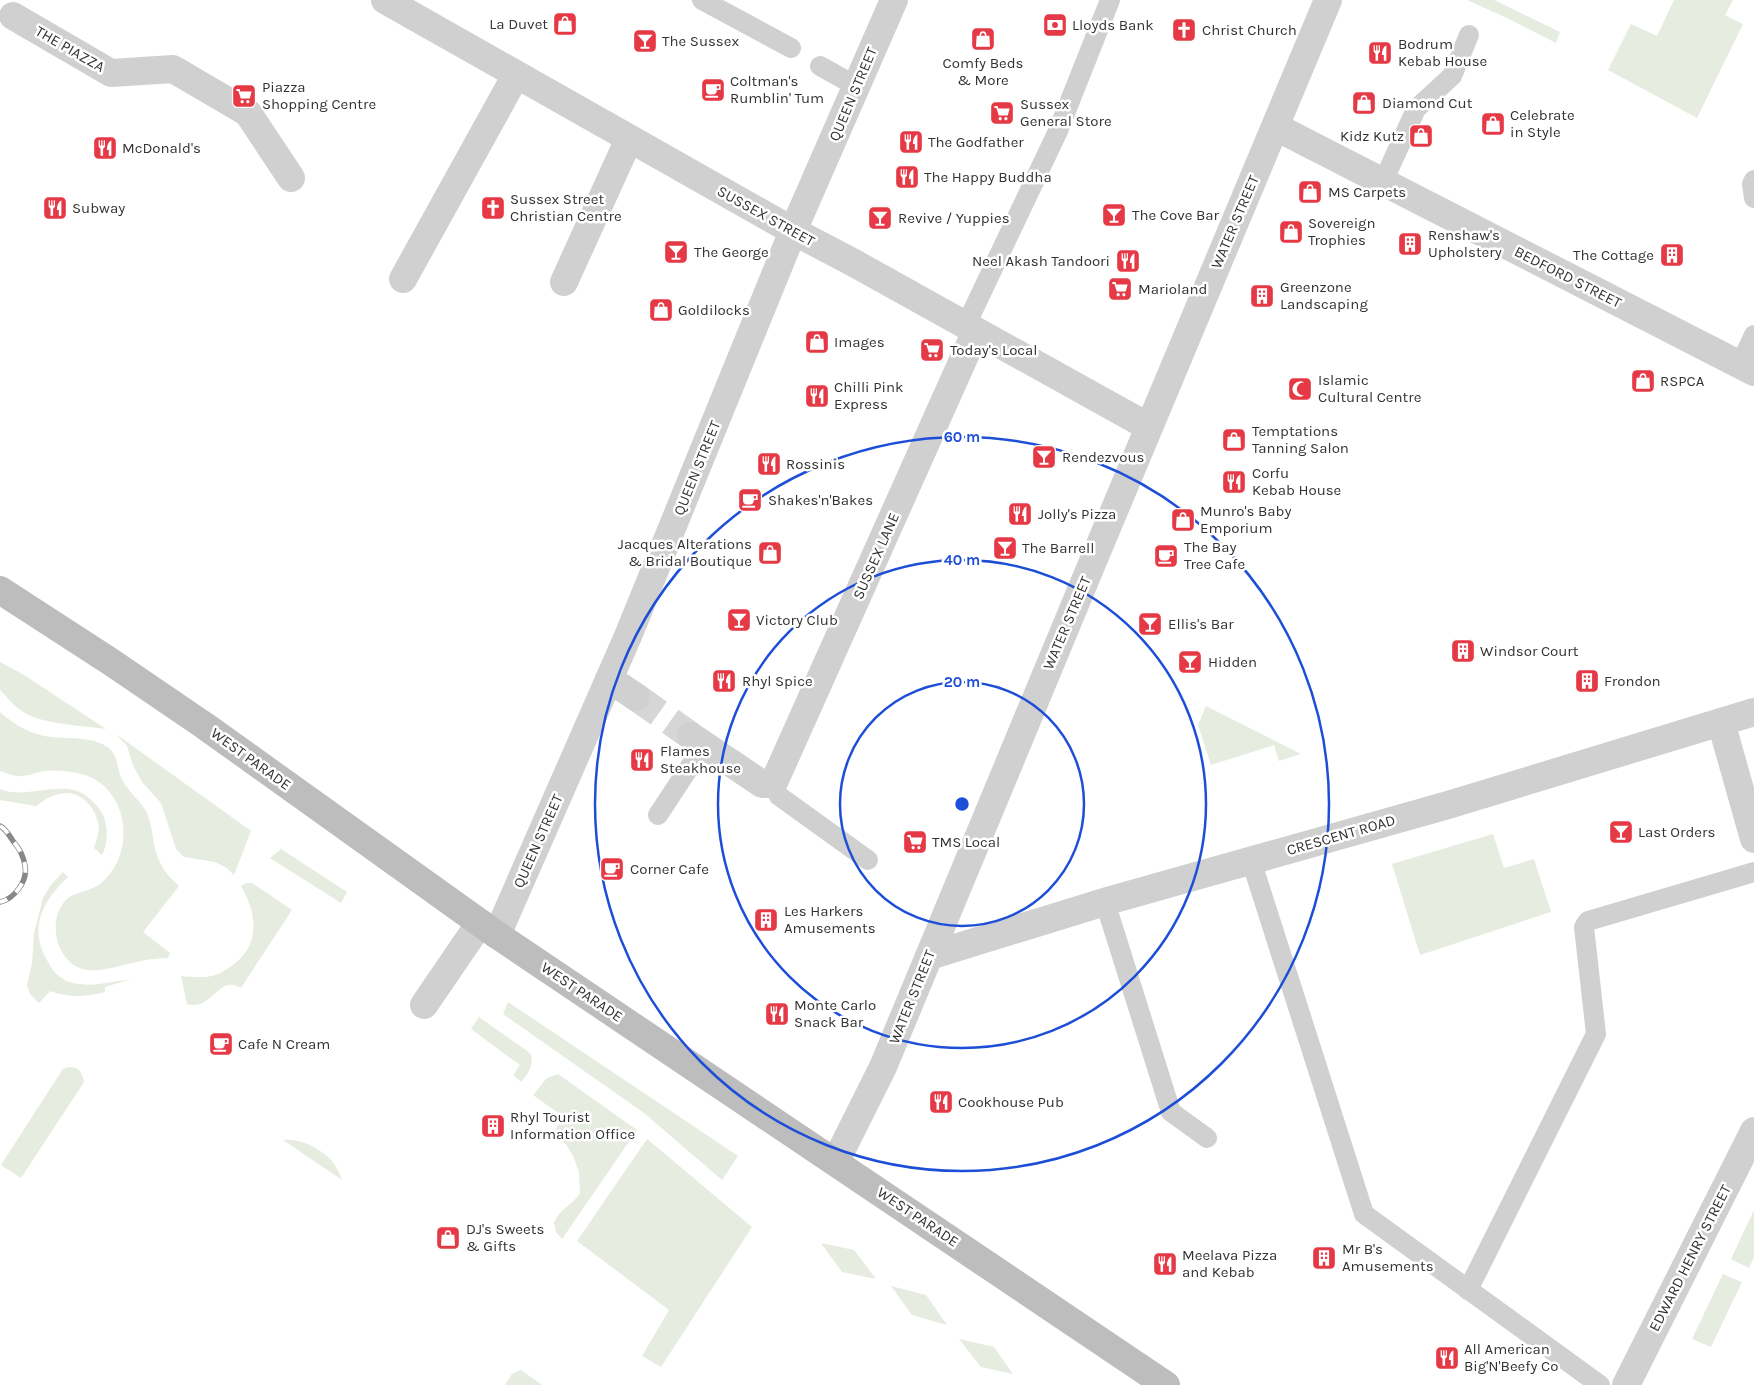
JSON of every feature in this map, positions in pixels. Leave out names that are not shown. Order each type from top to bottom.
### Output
[{"type":"main road","name":"WEST PARADE","points":[[1,591],[205,726],[489,929],[1166,1385]]},
{"type":"street","name":"SUSSEX STREET","points":[[385,0],[793,232],[854,263],[1149,427]]},
{"type":"street","name":"QUEEN STREET","points":[[424,1005],[489,929],[609,679],[793,232],[894,0]]},
{"type":"street","name":"WATER STREET","points":[[836,1161],[883,1067],[1328,0]]},
{"type":"street","name":"THE PIAZZA","points":[[12,17],[111,73],[173,68],[248,113],[291,178]]},
{"type":"street","points":[[403,279],[516,75]]},
{"type":"street","name":"BEDFORD STREET","points":[[1276,127],[1747,368]]},
{"type":"street","points":[[564,282],[629,139]]},
{"type":"street","name":"SUSSEX LANE","points":[[775,780],[971,328]]},
{"type":"street","points":[[609,679],[636,698]]},
{"type":"street","name":"CRESCENT ROAD","points":[[928,956],[1105,902],[1448,805],[1754,712]]},
{"type":"street","points":[[1721,722],[1754,839]]},
{"type":"street","points":[[697,740],[762,784],[768,784],[775,780]]},
{"type":"street","name":"EDWARD HENRY STREET","points":[[1626,1385],[1754,1130]]},
{"type":"lane","points":[[702,0],[791,48]]},
{"type":"lane","points":[[971,328],[1058,131],[1110,0]]},
{"type":"lane","points":[[1382,182],[1416,109],[1452,76],[1469,35]]},
{"type":"lane","points":[[820,66],[856,86]]},
{"type":"lane","points":[[1754,180],[1752,184],[1754,198]]},
{"type":"lane","points":[[1747,368],[1754,335]]},
{"type":"lane","points":[[658,815],[697,740]]},
{"type":"lane","points":[[775,780],[775,788],[779,796],[868,860]]},
{"type":"lane","points":[[1252,860],[1364,1214],[1600,1385]]},
{"type":"lane","points":[[1468,1290],[1596,1034],[1584,927],[1588,920],[1754,872]]},
{"type":"lane","points":[[1105,902],[1171,1112],[1208,1138]]},
{"type":"shaded area","points":[[1467,0],[1494,0],[1560,32],[1556,43],[1509,19]]},
{"type":"shaded area","points":[[1674,0],[1733,0],[1725,15],[1743,24],[1697,118],[1608,70],[1631,24],[1657,36]]},
{"type":"shaded area","points":[[0,662],[24,675],[106,729],[49,721],[27,714],[19,709],[0,690]]},
{"type":"shaded area","points":[[1206,706],[1301,754],[1279,761],[1274,745],[1211,765],[1198,725]]},
{"type":"shaded area","points":[[0,712],[30,732],[51,737],[89,740],[104,745],[113,752],[123,782],[146,811],[159,860],[169,876],[179,886],[143,932],[170,953],[168,958],[89,970],[77,967],[69,961],[60,949],[56,928],[60,909],[70,897],[96,887],[110,873],[118,861],[122,847],[124,833],[122,818],[110,792],[99,782],[87,776],[73,772],[51,770],[19,776],[0,771]]},
{"type":"shaded area","points":[[116,734],[251,831],[234,875],[227,868],[215,862],[184,857],[176,849],[161,803],[142,782],[133,765],[127,746]]},
{"type":"shaded area","points":[[0,789],[22,792],[70,789],[80,792],[94,803],[104,817],[107,836],[102,855],[94,848],[99,829],[97,819],[93,810],[81,797],[74,794],[59,794],[51,796],[36,806],[0,800]]},
{"type":"shaded area","points":[[1493,834],[1504,868],[1534,859],[1551,912],[1420,955],[1392,864]]},
{"type":"shaded area","points":[[281,849],[347,892],[341,903],[270,858]]},
{"type":"shaded area","points":[[63,872],[68,877],[51,896],[45,906],[39,927],[42,950],[51,967],[63,979],[79,984],[88,985],[131,979],[105,987],[105,992],[90,995],[71,996],[50,991],[39,1003],[30,994],[27,985],[32,963],[34,933],[43,898],[51,885]]},
{"type":"shaded area","points":[[246,883],[252,883],[292,910],[241,988],[233,985],[226,986],[203,1003],[196,1005],[187,1004],[181,976],[204,977],[218,974],[233,965],[248,948],[252,938],[253,918],[241,886]]},
{"type":"shaded area","points":[[508,1002],[738,1156],[722,1180],[644,1113],[503,1014]]},
{"type":"shaded area","points":[[479,1017],[530,1053],[531,1065],[521,1082],[513,1075],[520,1065],[471,1029]]},
{"type":"shaded area","points":[[69,1067],[80,1071],[84,1082],[21,1178],[1,1165],[63,1069]]},
{"type":"shaded area","points":[[558,1074],[637,1130],[562,1239],[556,1232],[554,1223],[559,1214],[580,1193],[579,1172],[566,1144],[552,1134],[564,1117],[533,1095],[547,1078]]},
{"type":"shaded area","points":[[647,1139],[752,1227],[661,1367],[642,1356],[669,1310],[577,1241]]},
{"type":"shaded area","points":[[283,1140],[305,1143],[325,1154],[335,1165],[342,1180]]},
{"type":"shaded area","points":[[1754,1210],[1754,1257],[1749,1268],[1731,1259]]},
{"type":"shaded area","points":[[821,1243],[854,1250],[876,1279],[842,1272]]},
{"type":"shaded area","points":[[1723,1274],[1742,1282],[1711,1347],[1692,1339]]},
{"type":"shaded area","points":[[891,1286],[926,1295],[947,1325],[912,1315]]},
{"type":"shaded area","points":[[959,1339],[994,1347],[1013,1374],[981,1367]]},
{"type":"shaded area","points":[[521,1370],[542,1385],[505,1385],[512,1374]]},
{"type":"tunnel","points":[[636,697],[691,736]]},
{"type":"railway","points":[[0,826],[7,832],[19,850],[24,859],[25,866],[24,878],[19,889],[10,897],[0,902]]},
{"type":"place","name":"La Duvet","points":[[565,24]]},
{"type":"place","name":"Lloyds Bank","points":[[1055,25]]},
{"type":"place","name":"Christ Church","points":[[1184,30]]},
{"type":"place","name":"Comfy Beds & More","points":[[983,39]]},
{"type":"place","name":"The Sussex","points":[[645,41]]},
{"type":"place","name":"Bodrum Kebab House","points":[[1380,53]]},
{"type":"place","name":"Coltman's Rumblin' Tum","points":[[713,90]]},
{"type":"place","name":"Piazza Shopping Centre","points":[[244,96]]},
{"type":"place","name":"Diamond Cut","points":[[1364,103]]},
{"type":"place","name":"Sussex General Store","points":[[1002,113]]},
{"type":"place","name":"Celebrate in Style","points":[[1493,124]]},
{"type":"place","name":"Kidz Kutz","points":[[1421,136]]},
{"type":"place","name":"The Godfather","points":[[911,142]]},
{"type":"place","name":"McDonald's","points":[[105,148]]},
{"type":"place","name":"The Happy Buddha","points":[[907,177]]},
{"type":"place","name":"MS Carpets","points":[[1310,192]]},
{"type":"place","name":"Subway","points":[[55,208]]},
{"type":"place","name":"Sussex Street Christian Centre","points":[[493,208]]},
{"type":"place","name":"The Cove Bar","points":[[1114,215]]},
{"type":"place","name":"Revive / Yuppies","points":[[880,218]]},
{"type":"place","name":"Sovereign Trophies","points":[[1291,232]]},
{"type":"place","name":"Renshaw's Upholstery","points":[[1410,244]]},
{"type":"place","name":"The George","points":[[676,252]]},
{"type":"place","name":"The Cottage","points":[[1672,255]]},
{"type":"place","name":"Neel Akash Tandoori","points":[[1128,261]]},
{"type":"place","name":"Marioland","points":[[1120,289]]},
{"type":"place","name":"Greenzone Landscaping","points":[[1262,296]]},
{"type":"place","name":"Goldilocks","points":[[661,310]]},
{"type":"place","name":"Images","points":[[817,342]]},
{"type":"place","name":"Today's Local","points":[[932,350]]},
{"type":"place","name":"RSPCA","points":[[1643,381]]},
{"type":"place","name":"Islamic Cultural Centre","points":[[1300,389]]},
{"type":"place","name":"Chilli Pink Express","points":[[817,396]]},
{"type":"place","name":"Temptations Tanning Salon","points":[[1234,440]]},
{"type":"place","name":"Rendezvous","points":[[1044,457]]},
{"type":"place","name":"Rossinis","points":[[769,464]]},
{"type":"place","name":"Corfu Kebab House","points":[[1234,482]]},
{"type":"place","name":"Shakes'n'Bakes","points":[[750,500]]},
{"type":"place","name":"Jolly's Pizza","points":[[1020,514]]},
{"type":"place","name":"Munro's Baby Emporium","points":[[1183,520]]},
{"type":"place","name":"The Barrell","points":[[1005,548]]},
{"type":"place","name":"Jacques Alterations & Bridal Boutique","points":[[770,553]]},
{"type":"place","name":"The Bay Tree Cafe","points":[[1166,556]]},
{"type":"place","name":"Victory Club","points":[[739,620]]},
{"type":"place","name":"Ellis's Bar","points":[[1150,624]]},
{"type":"place","name":"Windsor Court","points":[[1463,651]]},
{"type":"place","name":"Hidden","points":[[1190,662]]},
{"type":"place","name":"Rhyl Spice","points":[[724,681]]},
{"type":"place","name":"Frondon","points":[[1587,681]]},
{"type":"place","name":"Flames Steakhouse","points":[[642,760]]},
{"type":"place","name":"Last Orders","points":[[1621,832]]},
{"type":"place","name":"TMS Local","points":[[915,842]]},
{"type":"place","name":"Corner Cafe","points":[[612,869]]},
{"type":"place","name":"Les Harkers Amusements","points":[[766,920]]},
{"type":"place","name":"Monte Carlo Snack Bar","points":[[777,1014]]},
{"type":"place","name":"Cafe N Cream","points":[[221,1044]]},
{"type":"place","name":"Cookhouse Pub","points":[[941,1102]]},
{"type":"place","name":"Rhyl Tourist Information Office","points":[[493,1126]]},
{"type":"place","name":"DJ's Sweets & Gifts","points":[[448,1238]]},
{"type":"place","name":"Mr B's Amusements","points":[[1324,1258]]},
{"type":"place","name":"Meelava Pizza and Kebab","points":[[1165,1264]]},
{"type":"place","name":"All American Big'N'Beefy Co","points":[[1447,1358]]}]
